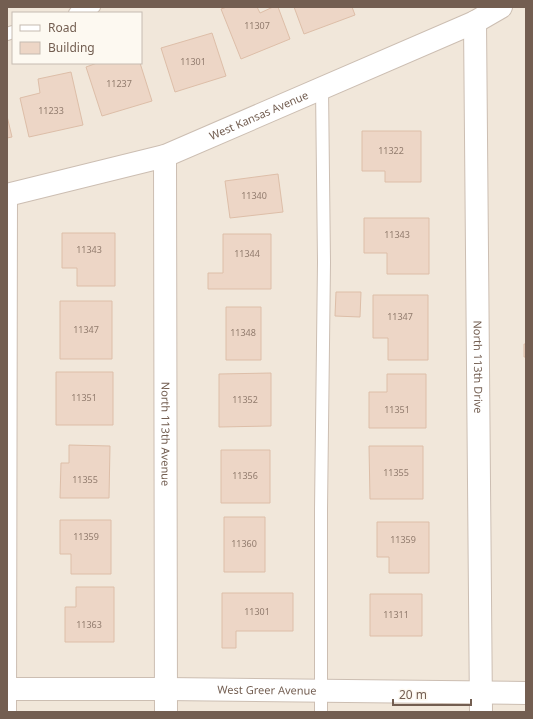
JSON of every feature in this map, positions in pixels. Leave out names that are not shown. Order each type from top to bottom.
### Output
[{"type":"street","name":"West Kansas Avenue","points":[[9,194],[165,156],[476,22],[501,7]]},
{"type":"street","name":"North 113th Drive","points":[[476,22],[481,702]]},
{"type":"street","name":"North 113th Avenue","points":[[165,156],[166,712]]},
{"type":"street","name":"West Greer Avenue","points":[[8,689],[166,689],[321,702],[481,702],[526,693]]},
{"type":"lane","points":[[78,12],[94,7]]},
{"type":"lane","points":[[321,702],[321,509],[324,262],[322,88]]},
{"type":"lane","points":[[9,194],[8,689],[10,712]]},
{"type":"shaded area","points":[[7,7],[526,7],[526,712],[7,712]]},
{"type":"building","points":[[227,7],[257,7],[260,13],[273,7],[278,7],[290,39],[241,59],[221,9]]},
{"type":"building","points":[[294,7],[352,7],[355,15],[304,34]]},
{"type":"building","points":[[212,33],[226,76],[175,92],[161,48]]},
{"type":"building","points":[[94,64],[140,64],[152,101],[102,116],[86,67]]},
{"type":"building","points":[[71,72],[83,125],[29,137],[20,98],[40,93],[38,79]]},
{"type":"building","points":[[7,116],[12,137],[7,138]]},
{"type":"building","points":[[362,131],[421,131],[421,182],[385,182],[385,171],[362,171]]},
{"type":"building","points":[[278,174],[283,212],[230,218],[225,181]]},
{"type":"building","points":[[364,218],[429,218],[429,274],[387,274],[387,253],[364,253]]},
{"type":"building","points":[[62,233],[115,233],[115,286],[77,286],[77,268],[62,268]]},
{"type":"building","points":[[223,234],[271,234],[271,289],[208,289],[208,273],[223,273]]},
{"type":"building","points":[[336,292],[361,292],[360,317],[335,316]]},
{"type":"building","points":[[373,295],[428,295],[428,360],[388,360],[388,338],[373,338]]},
{"type":"building","points":[[60,301],[112,301],[112,359],[60,359]]},
{"type":"building","points":[[226,307],[261,307],[261,360],[226,360]]},
{"type":"building","points":[[524,344],[526,344],[526,357],[524,357]]},
{"type":"building","points":[[56,372],[113,372],[113,425],[56,425]]},
{"type":"building","points":[[271,373],[271,426],[219,427],[219,374]]},
{"type":"building","points":[[387,374],[426,374],[426,428],[369,428],[369,392],[387,392]]},
{"type":"building","points":[[69,445],[110,446],[109,498],[60,498],[61,463],[69,463]]},
{"type":"building","points":[[369,446],[423,446],[423,499],[370,499]]},
{"type":"building","points":[[221,450],[270,450],[270,503],[221,503]]},
{"type":"building","points":[[224,517],[265,517],[265,572],[224,572]]},
{"type":"building","points":[[60,520],[111,520],[111,574],[71,574],[71,554],[60,554]]},
{"type":"building","points":[[377,522],[429,522],[429,573],[389,573],[389,557],[377,557]]},
{"type":"building","points":[[76,587],[114,587],[114,642],[65,642],[65,607],[76,607]]},
{"type":"building","points":[[222,593],[293,593],[293,631],[236,631],[236,648],[222,648]]},
{"type":"building","points":[[370,594],[422,594],[422,636],[370,636]]}]
